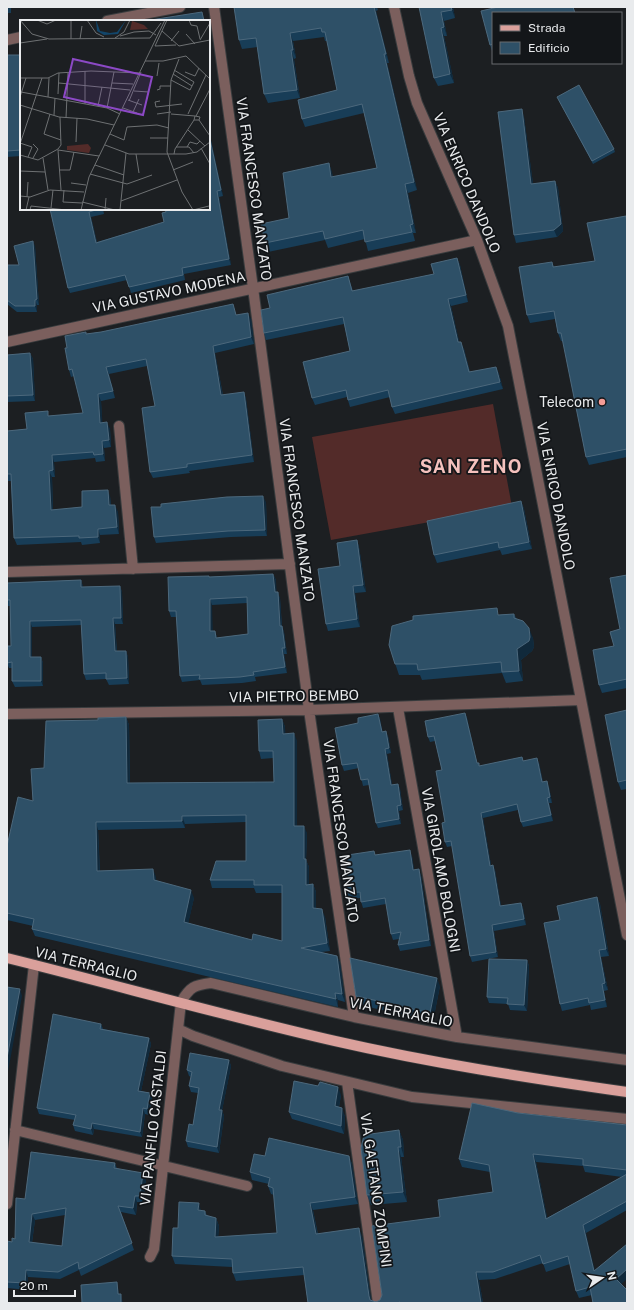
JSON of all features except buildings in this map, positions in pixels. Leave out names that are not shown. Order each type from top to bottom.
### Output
[{"type":"main road","name":"VIA TERRAGLIO","points":[[7,958],[333,1041],[523,1077],[627,1092]]},
{"type":"street","points":[[112,20],[180,7]]},
{"type":"street","name":"VIA FRANCESCO MANZATO","points":[[214,7],[309,710],[354,1017]]},
{"type":"street","name":"VIA ENRICO DANDOLO","points":[[394,7],[408,76],[417,103],[477,240],[508,326],[627,935]]},
{"type":"street","points":[[7,40],[20,37]]},
{"type":"street","name":"VIA GUSTAVO MODENA","points":[[7,342],[477,240]]},
{"type":"street","points":[[119,426],[133,569]]},
{"type":"street","points":[[7,572],[290,564]]},
{"type":"street","name":"VIA PIETRO BEMBO","points":[[7,714],[398,708],[581,700]]},
{"type":"street","name":"VIA GIROLAMO BOLOGNI","points":[[398,708],[457,1037]]},
{"type":"street","points":[[8,1204],[34,965]]},
{"type":"street","name":"VIA TERRAGLIO","points":[[181,1002],[188,990],[198,985],[211,983],[354,1017],[457,1037],[627,1060]]},
{"type":"street","name":"VIA PANFILO CASTALDI","points":[[150,1257],[154,1249],[181,1002]]},
{"type":"street","points":[[178,1029],[193,1036],[282,1066],[412,1097],[627,1120]]},
{"type":"street","name":"VIA GAETANO ZOMPINI","points":[[347,1082],[378,1303]]},
{"type":"street","points":[[15,1130],[247,1186]]},
{"type":"shaded area","points":[[493,404],[512,507],[331,540],[312,437]]},
{"type":"place","name":"Telecom","points":[[602,402]]},
{"type":"district","name":"SAN ZENO","points":[[471,467]]}]
